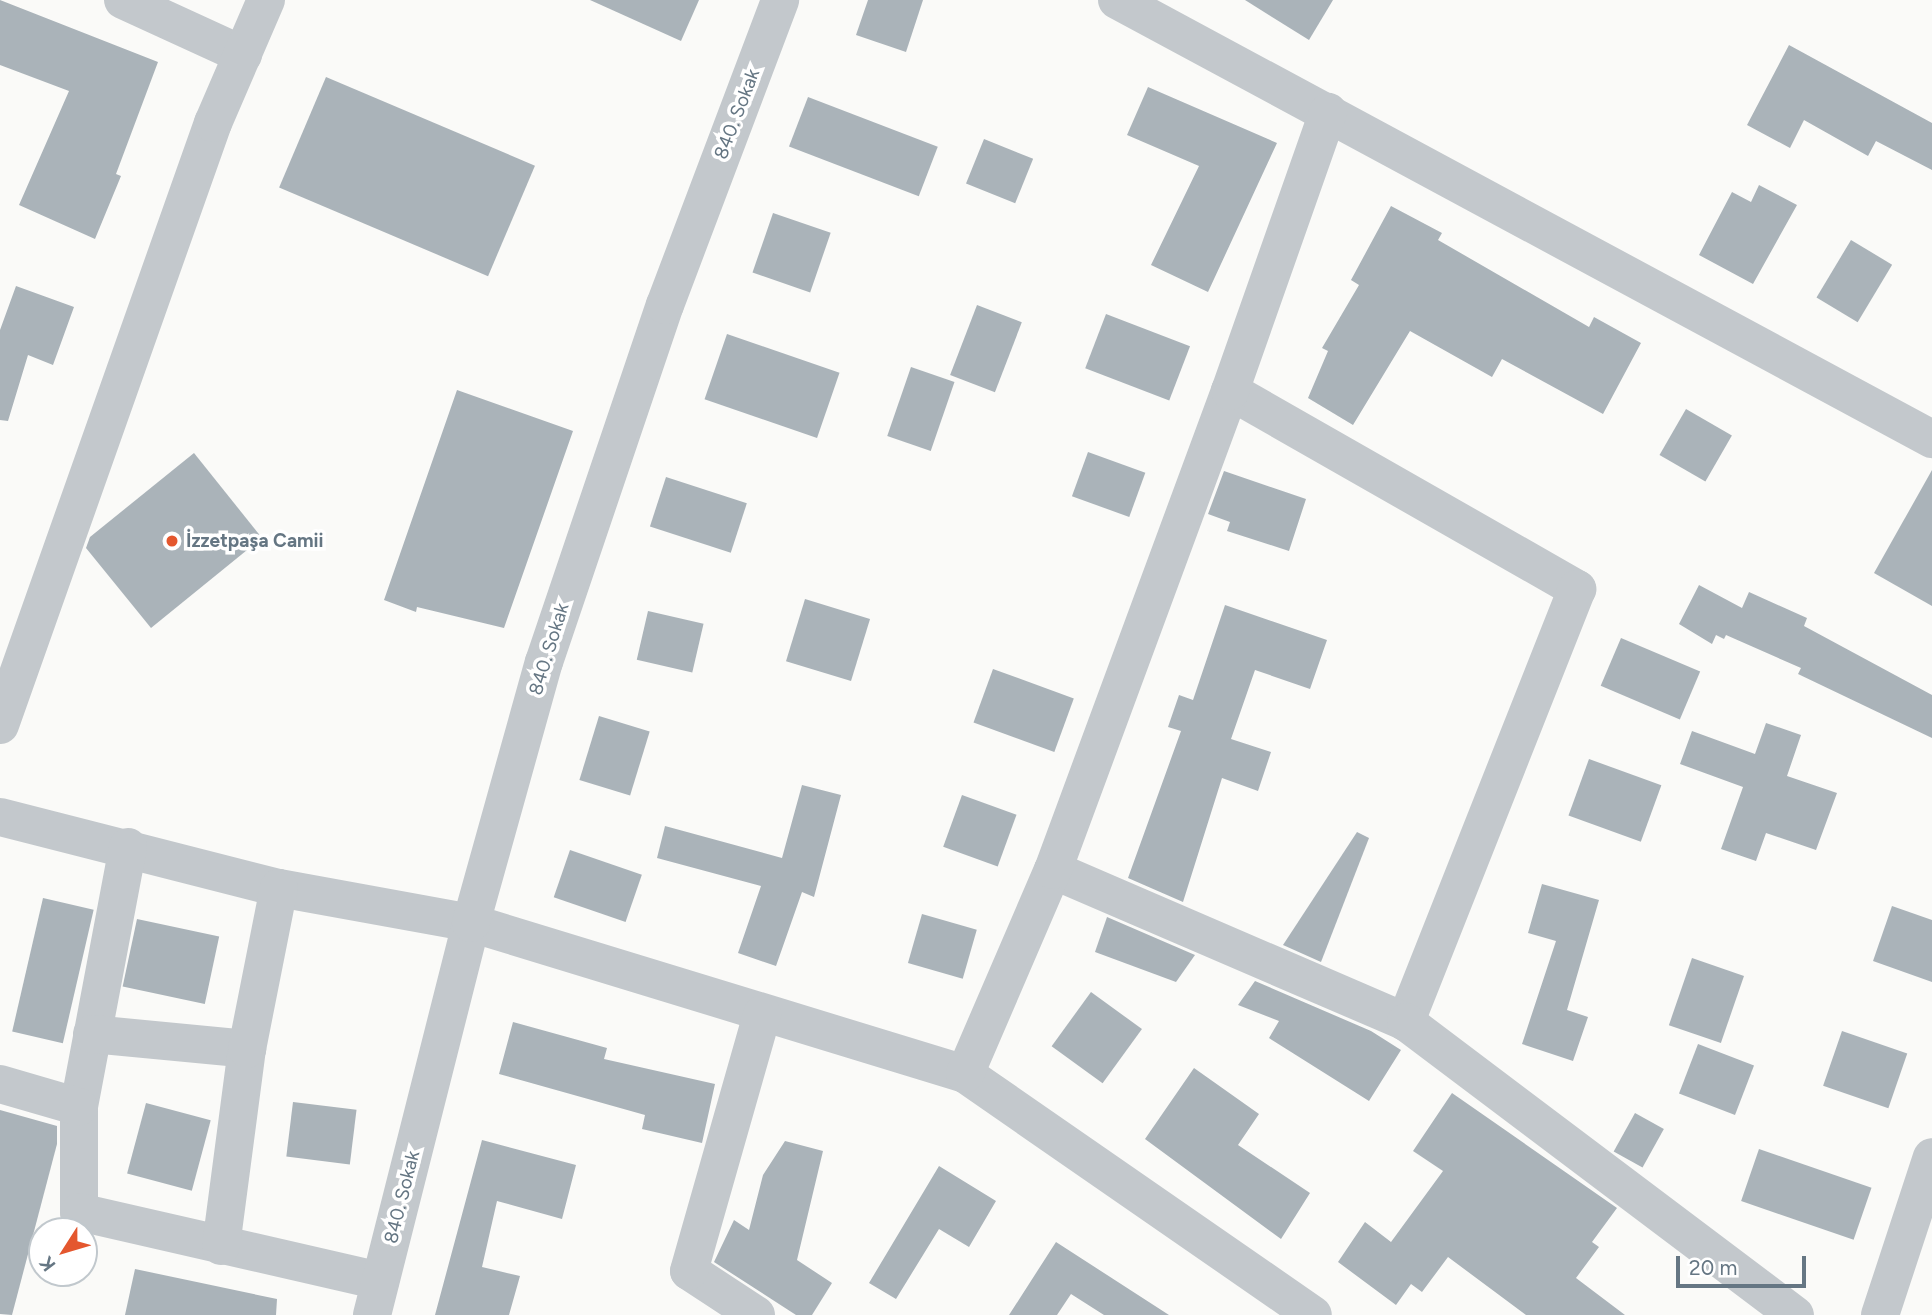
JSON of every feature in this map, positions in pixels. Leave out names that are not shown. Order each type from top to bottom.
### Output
[{"type":"street","points":[[123,0],[243,55]]},
{"type":"street","points":[[0,725],[214,123],[266,0]]},
{"type":"street","name":"840. Sokak","points":[[376,1298],[471,923],[586,532],[780,0]]},
{"type":"street","points":[[1116,0],[1932,439]]},
{"type":"street","points":[[965,1074],[1053,870],[1230,391],[1328,112]]},
{"type":"street","points":[[1230,391],[1577,589],[1406,1022]]},
{"type":"street","points":[[0,817],[128,847],[279,888],[471,923],[965,1074],[1312,1315]]},
{"type":"street","points":[[128,847],[79,1107],[79,1212],[221,1246],[376,1298]]},
{"type":"street","points":[[1053,870],[1406,1022],[1795,1315]]},
{"type":"street","points":[[221,1246],[247,1049],[279,888]]},
{"type":"street","points":[[756,1315],[689,1271],[762,1014]]},
{"type":"street","points":[[92,1034],[247,1049]]},
{"type":"street","points":[[0,1084],[79,1107]]},
{"type":"street","points":[[1880,1315],[1932,1157]]},
{"type":"building","points":[[0,0],[158,62],[116,174],[121,176],[95,239],[19,205],[69,91],[0,65]]},
{"type":"building","points":[[590,0],[699,0],[681,41]]},
{"type":"building","points":[[868,0],[923,0],[906,52],[856,35]]},
{"type":"building","points":[[1245,0],[1333,0],[1309,40]]},
{"type":"building","points":[[1789,45],[1932,123],[1932,170],[1876,141],[1868,156],[1804,120],[1790,148],[1747,125]]},
{"type":"building","points":[[326,77],[535,166],[488,276],[279,187]]},
{"type":"building","points":[[1148,87],[1277,143],[1208,292],[1151,265],[1199,166],[1127,135]]},
{"type":"building","points":[[808,97],[938,147],[919,196],[789,146]]},
{"type":"building","points":[[984,139],[1033,159],[1015,203],[966,184]]},
{"type":"building","points":[[1759,185],[1797,205],[1753,284],[1699,255],[1732,192],[1751,202]]},
{"type":"building","points":[[1391,206],[1442,233],[1438,240],[1589,327],[1594,317],[1641,343],[1603,414],[1502,359],[1492,377],[1410,331],[1353,425],[1308,398],[1328,351],[1322,348],[1359,285],[1351,280]]},
{"type":"building","points":[[773,213],[831,233],[810,292],[752,273]]},
{"type":"building","points":[[1851,240],[1892,265],[1858,322],[1816,297]]},
{"type":"building","points":[[16,286],[74,307],[53,365],[28,355],[8,421],[0,420],[0,330]]},
{"type":"building","points":[[977,305],[1022,322],[995,392],[950,375]]},
{"type":"building","points":[[1106,314],[1190,346],[1169,400],[1085,368]]},
{"type":"building","points":[[727,334],[840,373],[817,438],[705,399]]},
{"type":"building","points":[[911,367],[954,382],[931,451],[887,436]]},
{"type":"building","points":[[457,390],[573,431],[504,628],[417,607],[416,612],[384,600]]},
{"type":"building","points":[[1686,409],[1732,436],[1705,481],[1660,455]]},
{"type":"building","points":[[1088,452],[1145,473],[1129,517],[1072,496]]},
{"type":"building","name":"İzzetpaşa Camii","points":[[194,453],[262,538],[151,628],[86,548],[90,537]]},
{"type":"building","points":[[1932,470],[1932,606],[1874,573]]},
{"type":"building","points":[[1224,471],[1306,499],[1289,551],[1227,531],[1230,522],[1208,514]]},
{"type":"building","points":[[666,477],[747,503],[731,553],[650,526]]},
{"type":"building","points":[[1699,585],[1742,608],[1749,592],[1807,618],[1804,626],[1932,695],[1932,738],[1798,674],[1801,668],[1726,635],[1724,639],[1716,635],[1712,644],[1679,624]]},
{"type":"building","points":[[805,599],[870,619],[851,681],[786,661]]},
{"type":"building","points":[[1225,605],[1327,640],[1310,689],[1255,670],[1231,739],[1271,752],[1258,791],[1222,778],[1183,902],[1128,878],[1181,731],[1168,727],[1179,695],[1193,700]]},
{"type":"building","points":[[648,611],[704,624],[692,673],[637,660]]},
{"type":"building","points":[[1621,638],[1700,672],[1680,719],[1601,686]]},
{"type":"building","points":[[993,669],[1074,698],[1054,752],[974,723]]},
{"type":"building","points":[[599,716],[650,731],[630,796],[579,780]]},
{"type":"building","points":[[1766,723],[1801,735],[1787,776],[1837,793],[1816,850],[1766,833],[1756,861],[1721,849],[1743,787],[1680,764],[1692,731],[1755,754]]},
{"type":"building","points":[[1589,759],[1661,785],[1641,842],[1568,815]]},
{"type":"building","points":[[802,785],[841,795],[814,897],[802,892],[776,966],[738,953],[761,886],[657,858],[665,826],[782,858]]},
{"type":"building","points":[[962,795],[1017,815],[998,867],[943,847]]},
{"type":"building","points":[[1357,832],[1369,838],[1321,962],[1283,945]]},
{"type":"building","points":[[570,850],[642,875],[626,922],[554,897]]},
{"type":"building","points":[[1542,884],[1599,900],[1567,1010],[1588,1017],[1573,1061],[1522,1044],[1556,941],[1528,933]]},
{"type":"building","points":[[43,898],[94,910],[63,1043],[12,1031]]},
{"type":"building","points":[[1892,906],[1932,920],[1932,982],[1873,961]]},
{"type":"building","points":[[922,914],[977,930],[963,979],[908,963]]},
{"type":"building","points":[[1107,917],[1195,955],[1176,982],[1095,952]]},
{"type":"building","points":[[137,919],[219,936],[205,1004],[123,986]]},
{"type":"building","points":[[1692,958],[1744,976],[1721,1043],[1669,1025]]},
{"type":"building","points":[[1255,981],[1371,1031],[1401,1050],[1369,1101],[1269,1038],[1279,1021],[1238,1005]]},
{"type":"building","points":[[1091,992],[1142,1029],[1103,1083],[1052,1046]]},
{"type":"building","points":[[513,1022],[607,1048],[604,1059],[715,1084],[702,1143],[642,1129],[645,1115],[499,1074]]},
{"type":"building","points":[[1842,1031],[1907,1053],[1888,1108],[1823,1086]]},
{"type":"building","points":[[1698,1044],[1754,1066],[1735,1115],[1679,1093]]},
{"type":"building","points":[[1194,1068],[1259,1114],[1238,1145],[1310,1193],[1281,1239],[1145,1139]]},
{"type":"building","points":[[1452,1093],[1617,1208],[1592,1242],[1599,1247],[1576,1278],[1625,1315],[1526,1315],[1448,1257],[1422,1292],[1411,1284],[1396,1305],[1338,1262],[1365,1222],[1391,1242],[1443,1171],[1413,1151]]},
{"type":"building","points":[[293,1102],[357,1110],[350,1164],[286,1157]]},
{"type":"building","points":[[146,1103],[211,1120],[192,1191],[127,1174]]},
{"type":"building","points":[[0,1110],[57,1126],[57,1144],[38,1217],[28,1217],[28,1254],[12,1315],[0,1314]]},
{"type":"building","points":[[1635,1113],[1664,1129],[1643,1167],[1614,1151]]},
{"type":"building","points":[[482,1140],[576,1165],[562,1219],[497,1201],[482,1267],[520,1276],[509,1315],[435,1315]]},
{"type":"building","points":[[785,1141],[823,1151],[797,1260],[832,1283],[812,1315],[796,1315],[714,1262],[734,1220],[749,1230],[763,1175]]},
{"type":"building","points":[[1759,1149],[1872,1188],[1854,1240],[1741,1201]]},
{"type":"building","points":[[939,1166],[996,1201],[969,1247],[939,1229],[896,1299],[869,1283]]},
{"type":"building","points":[[1056,1242],[1169,1315],[1104,1315],[1071,1294],[1057,1315],[1009,1315]]},
{"type":"building","points":[[135,1269],[277,1299],[276,1315],[125,1315]]},
{"type":"place","name":"İzzetpaşa Camii","points":[[172,541]]}]
